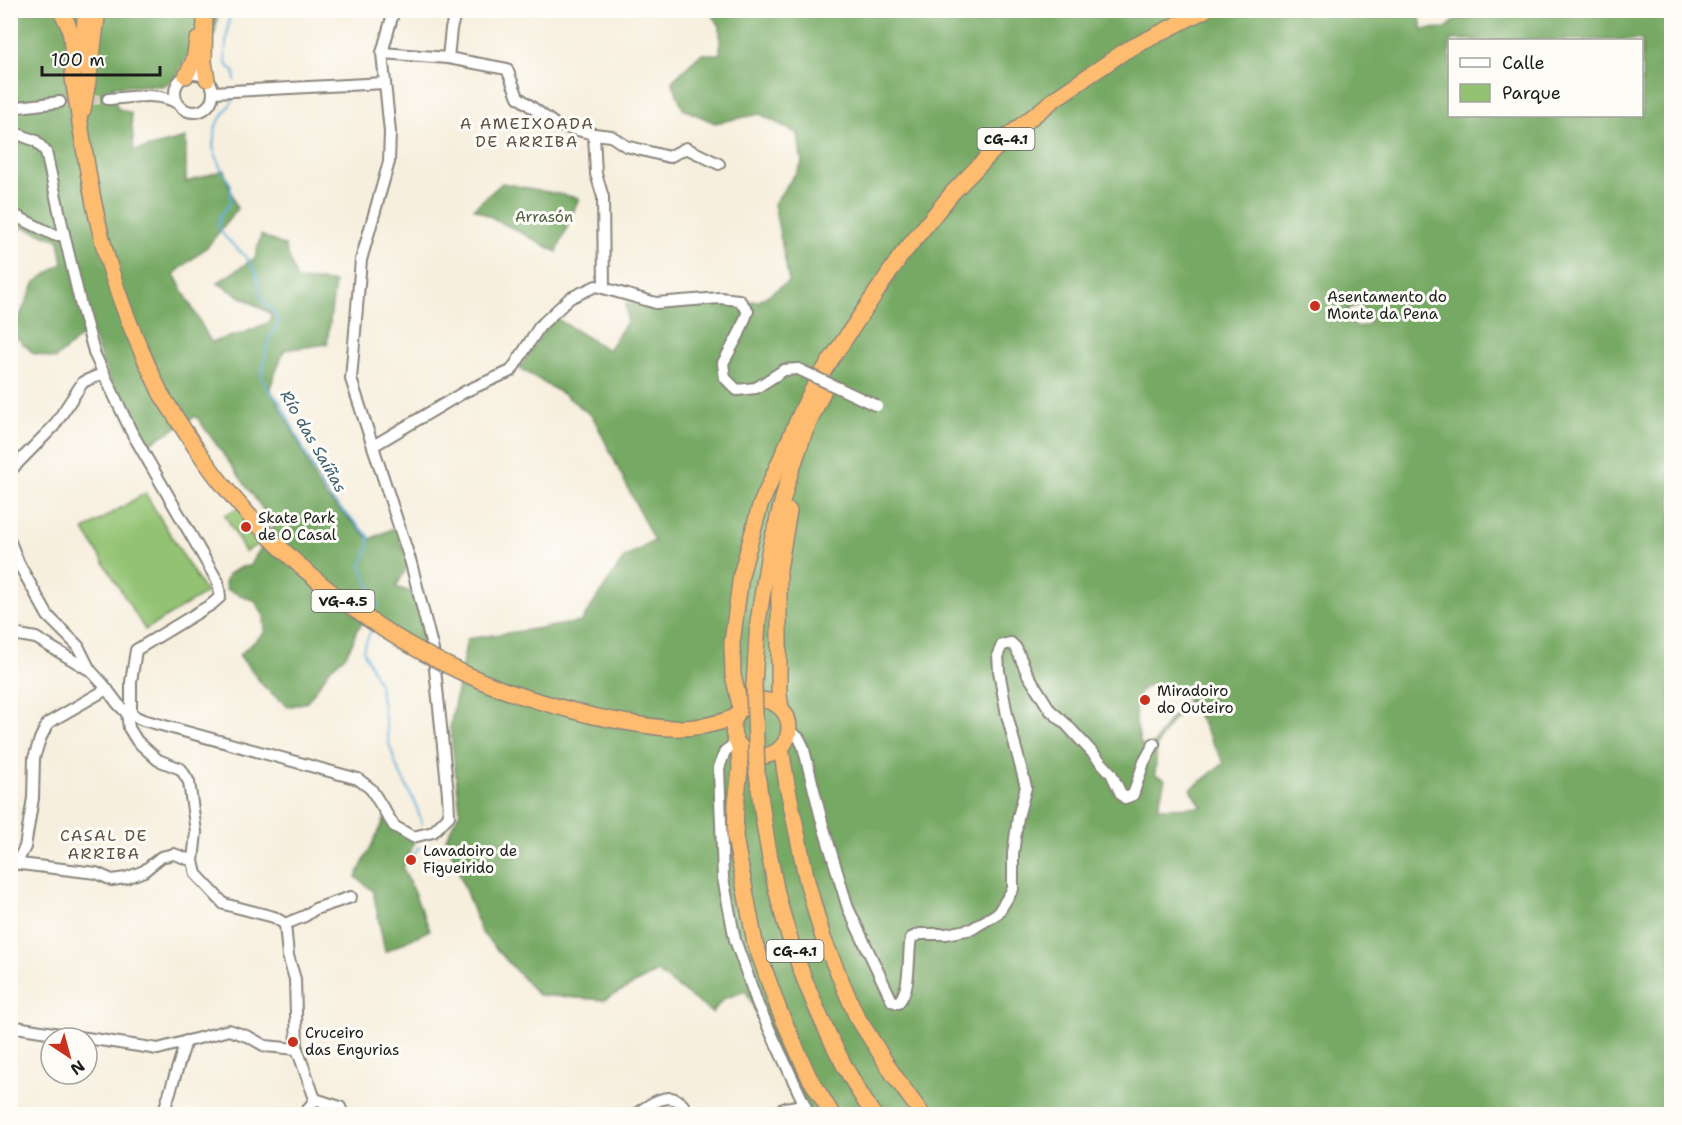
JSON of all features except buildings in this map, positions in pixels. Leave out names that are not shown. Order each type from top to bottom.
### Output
[{"type":"highway","points":[[59,10],[65,17],[71,33],[74,81],[84,148]]},
{"type":"highway","name":"VG-4.5","points":[[86,10],[82,50],[84,148],[100,231],[114,282],[130,325],[161,393],[228,492],[286,554],[351,608],[427,655],[501,689],[592,716],[662,729],[703,727]]},
{"type":"highway","points":[[83,110],[98,10]]},
{"type":"highway","points":[[181,80],[196,51],[198,10]]},
{"type":"highway","points":[[205,10],[204,62],[210,85]]},
{"type":"highway","name":"CG-4.1","points":[[873,1114],[859,1092],[818,1012],[799,963],[781,906],[769,855],[757,773],[754,685],[758,622],[769,552],[788,480],[804,434],[856,323],[900,257],[953,192],[1007,137],[1056,98],[1125,51],[1205,10]]},
{"type":"highway","points":[[832,1114],[809,1077],[779,1010],[755,943],[735,837],[740,770],[733,726],[738,714],[739,701],[733,675],[732,644],[741,575],[760,506],[818,379],[856,323]]},
{"type":"highway","points":[[781,708],[779,695],[779,569],[792,497],[826,386]]},
{"type":"highway","points":[[760,700],[768,701],[781,708],[789,723],[789,731],[781,748],[764,756],[746,752],[737,740],[720,729],[703,727],[738,714],[746,705],[760,700]]},
{"type":"highway","points":[[781,748],[807,880],[822,938],[856,1015],[893,1074],[922,1114]]},
{"type":"street","points":[[10,542],[19,564],[48,616],[78,646],[91,671],[129,714],[143,720],[358,779],[371,789],[394,826],[414,837],[433,832],[449,816],[433,650],[411,563],[351,379],[361,260],[389,162],[390,132],[382,53],[394,10]]},
{"type":"street","points":[[448,58],[450,29],[456,10]]},
{"type":"street","points":[[382,53],[448,58],[507,69],[518,97],[556,125],[612,136],[626,146],[669,157],[686,148],[719,164]]},
{"type":"street","points":[[149,97],[170,90],[181,80],[197,74],[210,85],[213,98],[206,109],[193,113],[181,108],[175,94],[181,80]]},
{"type":"street","points":[[210,85],[385,83]]},
{"type":"street","points":[[108,99],[149,97],[177,103]]},
{"type":"street","points":[[13,107],[60,102]]},
{"type":"street","points":[[10,131],[36,141],[46,152],[81,306],[95,355],[131,431],[218,582],[220,597],[212,604],[136,650],[131,681],[129,728],[137,741],[158,760],[181,769],[189,782],[195,832],[193,861],[196,874],[224,904],[274,917],[285,924]]},
{"type":"street","points":[[594,134],[596,174],[603,196],[604,288]]},
{"type":"street","points":[[10,213],[54,234],[64,235]]},
{"type":"street","points":[[373,446],[466,390],[511,371],[540,326],[570,298],[596,286],[656,303],[720,298],[739,300],[747,311],[739,334],[723,363],[725,378],[737,390],[756,388],[784,370],[798,369],[877,406]]},
{"type":"street","points":[[10,471],[54,426],[83,382],[104,373]]},
{"type":"street","points":[[10,637],[19,635],[36,638],[91,671]]},
{"type":"street","points":[[789,731],[799,738],[803,746],[822,822],[848,908],[892,1001],[898,1003],[903,998],[909,968],[911,938],[920,934],[946,934],[972,929],[998,914],[1013,889],[1012,854],[1026,787],[1007,716],[999,671],[998,654],[1002,645],[1011,643],[1016,648],[1027,673],[1050,710],[1111,773],[1125,798],[1132,795],[1144,762],[1154,744]]},
{"type":"street","points":[[106,689],[48,723],[34,758],[33,798],[25,847],[14,862],[96,873],[112,880],[126,878],[144,871],[161,857],[174,854],[193,861]]},
{"type":"street","points":[[737,740],[725,751],[719,768],[723,878],[735,940],[758,1005],[806,1110]]},
{"type":"street","points":[[285,924],[315,909],[351,897]]},
{"type":"street","points":[[285,924],[288,956],[295,979],[297,1049],[315,1099]]},
{"type":"street","points":[[10,1025],[39,1031]]},
{"type":"street","points":[[99,1040],[158,1049],[229,1029],[265,1046],[297,1049]]},
{"type":"street","points":[[163,1114],[186,1041]]},
{"type":"street","points":[[636,1114],[668,1098],[680,1102],[689,1114]]},
{"type":"street","points":[[305,1114],[315,1099]]},
{"type":"street","points":[[315,1099],[340,1107],[343,1114]]},
{"type":"street","points":[[770,1114],[786,1108],[806,1110]]},
{"type":"green space","points":[[1417,10],[1423,29],[1446,28],[1466,11],[1671,11],[1671,1114],[796,1114],[795,1098],[746,991],[723,999],[712,1013],[657,972],[604,1000],[538,995],[481,932],[446,838],[460,811],[450,727],[467,639],[581,622],[624,558],[654,541],[593,417],[566,396],[519,368],[554,317],[608,350],[627,322],[626,304],[666,307],[759,301],[789,281],[774,204],[802,164],[798,134],[760,114],[715,123],[683,109],[672,81],[701,54],[720,54],[720,26],[709,11]],"holes":[[[1358,305],[1371,315],[1369,324],[1357,328],[1345,315],[1349,308]],[[1149,685],[1158,686],[1189,699],[1169,720],[1154,744],[1141,745],[1137,729],[1136,703],[1142,689]],[[1191,703],[1224,763],[1191,789],[1202,807],[1158,808],[1165,779],[1155,775],[1157,745],[1170,723]]]},
{"type":"green space","points":[[11,11],[218,11],[215,34],[190,51],[176,77],[164,86],[113,86],[117,108],[131,113],[134,151],[186,138],[186,182],[224,170],[237,209],[208,246],[174,274],[211,342],[241,334],[270,322],[271,314],[217,283],[255,258],[261,235],[285,246],[297,280],[335,282],[327,344],[284,350],[270,388],[317,483],[327,498],[370,539],[396,527],[408,566],[396,587],[414,593],[427,651],[369,616],[356,631],[346,655],[330,669],[307,702],[288,707],[265,688],[239,655],[265,632],[264,616],[255,601],[226,589],[225,583],[228,574],[241,567],[250,566],[274,525],[196,416],[145,446],[114,389],[91,328],[55,359],[33,353],[12,333],[35,282],[63,263],[59,240],[23,227],[11,237]]},
{"type":"green space","name":"Arrasón","points":[[502,183],[579,198],[557,252],[474,208]]},
{"type":"green space","points":[[145,493],[206,593],[145,630],[84,530]]},
{"type":"green space","name":"Skate Park de O Casal","points":[[246,503],[267,539],[245,552],[225,515]]},
{"type":"green space","points":[[385,818],[414,842],[403,868],[430,930],[385,952],[373,891],[356,877]]},
{"type":"waterway","name":"Río das Saíñas","points":[[230,10],[225,53],[226,64],[234,71],[235,80]]},
{"type":"waterway","name":"Río das Saíñas","points":[[236,96],[216,125],[213,147],[220,167],[231,185],[231,202],[220,216],[218,227],[245,256],[256,272],[263,302],[275,314],[279,323],[269,339],[261,377],[267,388],[280,402],[322,486],[331,499],[369,536],[369,546],[361,566],[379,606]]},
{"type":"waterway","name":"Río das Saíñas","points":[[372,627],[363,650],[379,684],[389,743],[396,765],[416,805],[422,824]]},
{"type":"waterway","name":"Río das Saíñas","points":[[414,855],[419,847]]},
{"type":"tunnel","points":[[60,102],[108,99]]},
{"type":"place","name":"Asentamento do Monte da Pena","points":[[1315,306]]},
{"type":"place","name":"Skate Park de O Casal","points":[[246,527]]},
{"type":"place","name":"Miradoiro do Outeiro","points":[[1145,700]]},
{"type":"place","name":"Lavadoiro de Figueirido","points":[[411,860]]},
{"type":"place","name":"Cruceiro das Engurias","points":[[293,1042]]},
{"type":"district","name":"A AMEIXOADA DE ARRIBA","points":[[527,132]]},
{"type":"district","name":"CASAL DE ARRIBA","points":[[104,844]]}]
